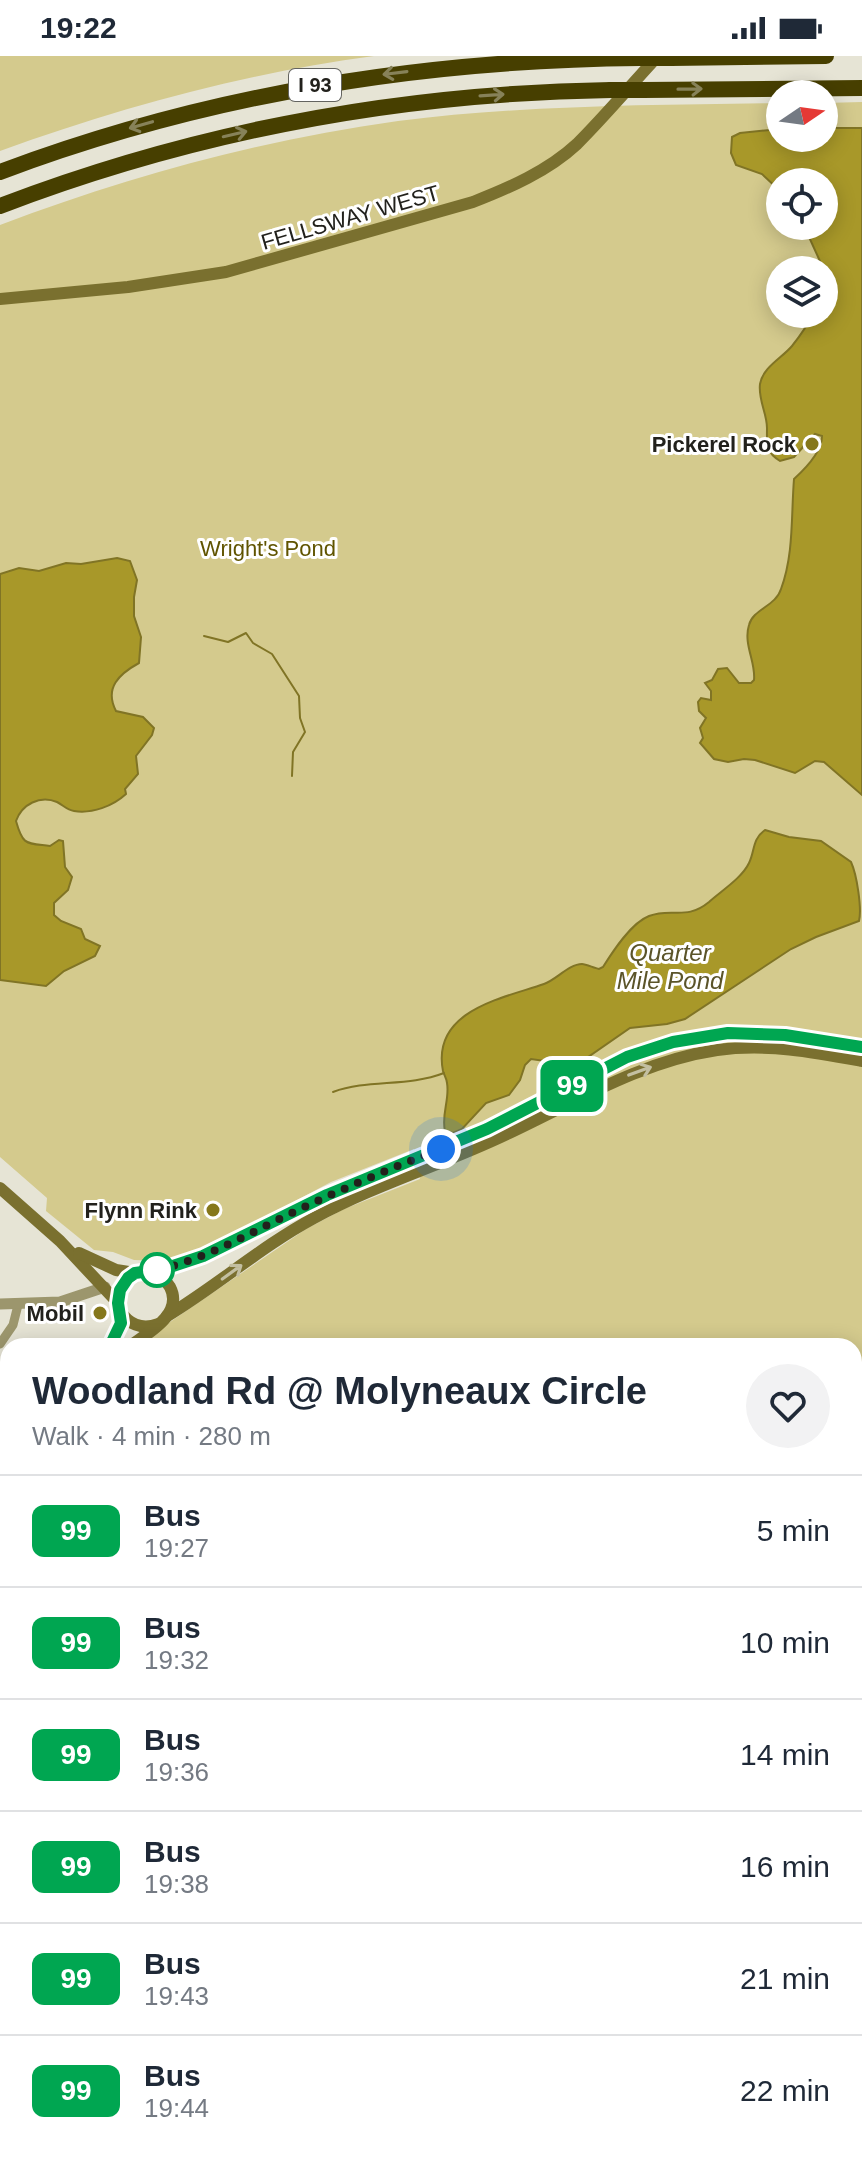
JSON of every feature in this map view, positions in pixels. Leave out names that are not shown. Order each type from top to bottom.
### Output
[{"type":"highway","name":"I 93","points":[[0,172],[160,119],[304,87],[465,65],[664,57],[826,56]]},
{"type":"highway","name":"I 93","points":[[0,206],[155,154],[310,118],[455,98],[611,90],[862,88]]},
{"type":"main road","name":"FELLSWAY WEST","points":[[0,299],[128,287],[226,272],[473,202],[539,171],[575,145],[664,57]]},
{"type":"main road","points":[[114,1338],[121,1325],[119,1307],[123,1284],[141,1273],[180,1265],[327,1195],[444,1155],[627,1057],[673,1042],[709,1035],[755,1032],[862,1047]]},
{"type":"main road","points":[[140,1338],[279,1238],[315,1217],[444,1155],[617,1080],[687,1056],[723,1049],[768,1047],[862,1061]]},
{"type":"main road","points":[[0,1188],[60,1241],[105,1287],[128,1321],[139,1326],[163,1320]]},
{"type":"main road","points":[[60,1241],[93,1262],[116,1270],[156,1274],[169,1285],[173,1299],[163,1320]]},
{"type":"street","points":[[0,1304],[60,1302],[105,1287]]},
{"type":"street","points":[[4,1338],[13,1325],[18,1305]]},
{"type":"green space","points":[[0,56],[374,56],[279,72],[184,93],[0,151]]},
{"type":"green space","points":[[862,102],[862,1338],[147,1338],[306,1229],[344,1209],[420,1179],[414,1149],[331,1182],[213,1245],[162,1261],[134,1260],[113,1252],[94,1250],[46,1211],[47,1198],[0,1157],[0,225],[146,176],[296,138],[445,116],[637,105],[766,103],[766,152],[838,152],[838,103]]},
{"type":"water","points":[[838,128],[862,128],[862,795],[824,762],[815,761],[795,773],[755,760],[728,762],[714,759],[700,743],[703,738],[700,728],[706,718],[699,711],[698,702],[701,698],[711,700],[711,691],[705,683],[712,680],[718,669],[727,668],[739,683],[754,680],[749,625],[781,589],[790,549],[794,479],[808,465],[821,442],[822,436],[815,434],[794,457],[780,461],[775,458],[768,447],[760,384],[765,373],[805,328],[838,328],[838,256],[818,256],[810,240],[838,240],[838,168],[766,168],[766,178],[736,165],[731,153],[732,137],[740,133],[766,130],[766,152],[838,152]]},
{"type":"water","name":"Wright's Pond","points":[[117,558],[130,561],[137,580],[134,616],[141,637],[139,663],[116,682],[113,703],[116,711],[143,717],[154,728],[136,756],[138,774],[125,789],[126,794],[102,808],[74,811],[51,800],[38,800],[27,806],[16,821],[27,842],[50,846],[63,841],[65,867],[72,877],[68,890],[54,903],[54,915],[81,929],[85,939],[100,946],[95,956],[64,971],[46,986],[0,980],[0,574],[19,568],[39,571],[66,563],[81,564]]},
{"type":"water","name":"Quarter Mile Pond","points":[[765,830],[821,841],[851,862],[858,892],[859,921],[791,949],[685,1019],[630,1028],[588,1057],[574,1062],[531,1059],[509,1095],[486,1103],[462,1129],[453,1133],[445,1131],[448,1089],[442,1050],[448,1034],[459,1020],[491,1002],[549,982],[577,965],[603,967],[629,931],[649,916],[701,908],[741,874],[749,863],[758,837]]},
{"type":"waterway","points":[[204,636],[228,642],[246,633],[253,643],[272,654],[299,696],[300,718],[305,732],[293,752],[292,776]]},
{"type":"waterway","points":[[333,1092],[444,1073]]},
{"type":"bus line","name":"99","points":[[114,1338],[121,1323],[118,1296],[123,1284],[135,1273],[164,1269],[203,1256],[327,1195],[487,1129],[627,1057],[673,1042],[728,1033],[785,1035],[862,1047]]},
{"type":"place","name":"Pickerel Rock","points":[[812,444]]},
{"type":"place","name":"Flynn Rink","points":[[213,1210]]},
{"type":"place","name":"Mobil","points":[[100,1313]]},
{"type":"route","points":[[157,1270],[156,1274],[146,1272],[180,1265],[203,1256],[327,1195],[441,1149]]}]
